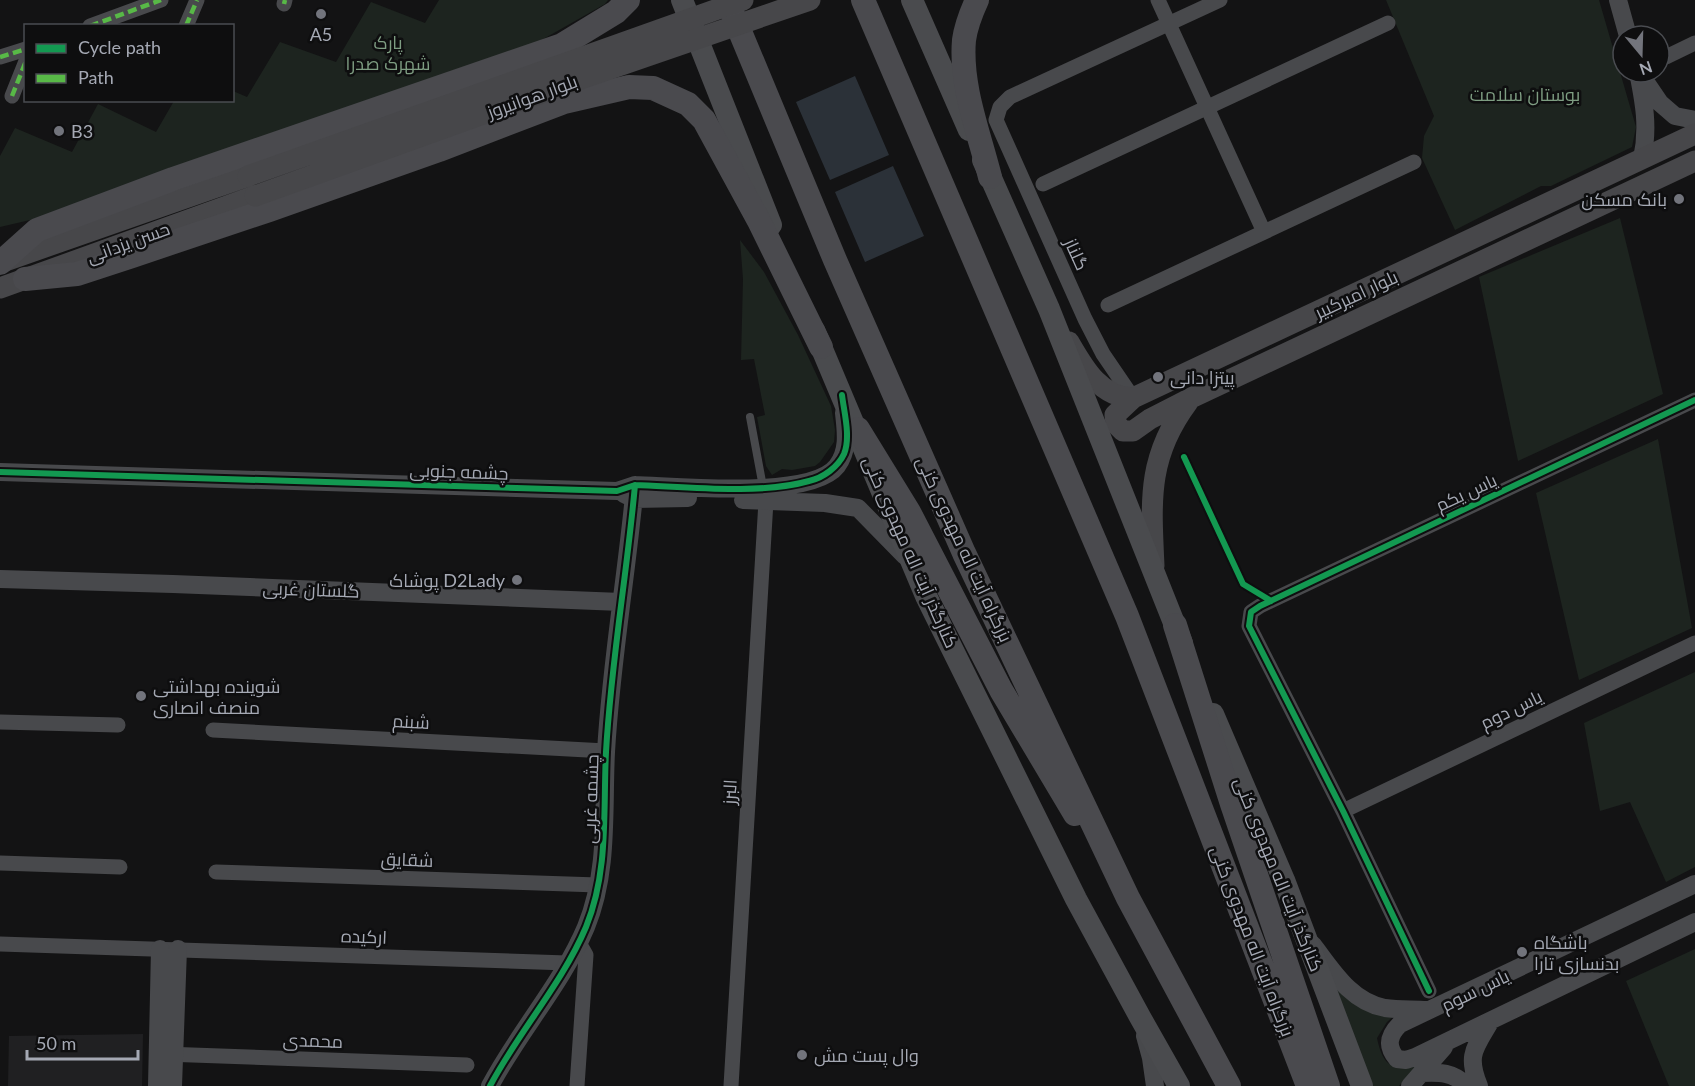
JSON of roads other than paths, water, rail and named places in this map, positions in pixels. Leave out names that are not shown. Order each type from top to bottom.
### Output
[{"type":"highway","points":[[562,45],[616,12],[628,0]]},
{"type":"highway","name":"بزرگراه آیت اله مهدوی کنی","points":[[727,0],[836,260],[964,553],[1128,898],[1228,1086]]},
{"type":"highway","name":"بزرگراه آیت اله مهدوی کنی","points":[[863,0],[1127,616],[1308,1086]]},
{"type":"highway","points":[[977,0],[964,38],[964,76],[990,177]]},
{"type":"highway","points":[[0,263],[37,230],[173,179],[562,45],[601,35],[615,35],[625,39],[636,53],[637,64],[632,73],[625,78],[564,102],[311,195],[132,256],[77,274],[25,279]]},
{"type":"highway","points":[[564,102],[629,87],[653,88],[688,104],[704,120],[723,153],[821,347]]},
{"type":"highway","points":[[858,429],[909,512],[1001,690],[1058,788],[1128,898]]},
{"type":"highway","points":[[1175,625],[1232,804],[1328,1086]]},
{"type":"main road","name":"کنارگذر آیت اله مهدوی کنی","points":[[682,0],[752,178],[821,347],[858,429],[911,562],[1076,899],[1179,1086]]},
{"type":"main road","name":"بلوار هوانیروز","points":[[248,176],[743,0]]},
{"type":"main road","name":"بلوار هوانیروز","points":[[255,196],[589,76],[810,0]]},
{"type":"main road","name":"کنارگذر آیت اله مهدوی کنی","points":[[912,0],[1049,309],[1175,625],[1270,846],[1362,1086]]},
{"type":"main road","name":"بلوار امیرکبیر","points":[[1695,134],[1133,398],[1115,415],[1116,424],[1123,431],[1133,431],[1150,419],[1191,398],[1695,161]]},
{"type":"main road","name":"حسن یزدانی","points":[[0,263],[248,176]]},
{"type":"main road","name":"حسن یزدانی","points":[[0,288],[255,196]]},
{"type":"main road","points":[[1049,309],[1080,361],[1098,384],[1121,398],[1133,398]]},
{"type":"main road","points":[[1154,573],[1151,519],[1156,467],[1166,435],[1191,398]]},
{"type":"street","points":[[100,24],[115,21],[161,0]]},
{"type":"street","points":[[187,24],[197,0]]},
{"type":"street","points":[[1158,0],[1263,232]]},
{"type":"street","points":[[1169,24],[1220,0]]},
{"type":"street","points":[[1618,0],[1625,24]]},
{"type":"street","points":[[1043,184],[1388,23]]},
{"type":"street","name":"گلناز","points":[[1133,398],[1103,354],[1085,319],[996,120],[1000,107],[1010,97],[1169,24]]},
{"type":"street","points":[[1671,55],[1695,43]]},
{"type":"street","points":[[0,57],[24,50]]},
{"type":"street","points":[[12,96],[24,67]]},
{"type":"street","points":[[1640,84],[1647,126],[1642,159]]},
{"type":"street","points":[[1647,84],[1660,103],[1675,116],[1695,120]]},
{"type":"street","points":[[1108,305],[1414,162]]},
{"type":"street","name":"چشمه جنوبی","points":[[764,495],[810,481],[835,468],[845,453],[847,435],[842,395]]},
{"type":"street","name":"یاس یکم","points":[[1343,811],[1249,626],[1251,612],[1695,400]]},
{"type":"street","name":"چشمه جنوبی","points":[[0,472],[764,495],[858,508],[911,562]]},
{"type":"street","name":"چشمه غربی","points":[[490,1086],[500,1066],[579,941],[587,926],[598,885],[604,840],[606,751],[621,602],[628,492]]},
{"type":"street","name":"البرز","points":[[731,1086],[764,495]]},
{"type":"street","name":"گلستان غربی","points":[[0,579],[621,602]]},
{"type":"street","name":"یاس دوم","points":[[1343,811],[1695,643]]},
{"type":"street","points":[[0,722],[118,725]]},
{"type":"street","name":"شبنم","points":[[213,730],[606,751]]},
{"type":"street","points":[[1343,811],[1429,991]]},
{"type":"street","points":[[0,863],[120,867]]},
{"type":"street","name":"شقایق","points":[[216,872],[598,885]]},
{"type":"street","name":"یاس سوم","points":[[1304,933],[1338,978],[1359,998],[1383,1008],[1432,1010],[1695,884]]},
{"type":"street","name":"یاس سوم","points":[[1415,1079],[1450,1041],[1695,922]]},
{"type":"street","points":[[578,1086],[586,955],[579,941]]},
{"type":"street","name":"ارکیده","points":[[0,944],[567,963]]},
{"type":"street","points":[[169,949],[166,1055],[173,1086]]},
{"type":"street","points":[[1432,1010],[1400,1024],[1392,1032],[1389,1042],[1391,1052],[1397,1059],[1406,1060],[1450,1041]]},
{"type":"street","points":[[1140,1017],[1151,1058],[1155,1086]]},
{"type":"street","points":[[1479,1086],[1472,1057],[1491,1021]]},
{"type":"street","points":[[157,1086],[166,1055]]},
{"type":"street","name":"محمدی","points":[[166,1055],[467,1065]]},
{"type":"street","points":[[1415,1079],[1443,1072],[1455,1076],[1467,1086]]},
{"type":"lane","points":[[750,417],[764,495]]},
{"type":"place","name":"A5","points":[[321,14]]},
{"type":"place","name":"B3","points":[[59,131]]},
{"type":"place","name":"بانک مسکن","points":[[1679,199]]},
{"type":"place","name":"پیتزا دانی","points":[[1158,377]]},
{"type":"place","name":"پوشاک D2Lady","points":[[517,580]]},
{"type":"place","name":"شوینده بهداشتی منصف انصاری","points":[[141,696]]},
{"type":"place","name":"باشگاه بدنسازی تارا","points":[[1522,952]]},
{"type":"place","name":"وال پست مش","points":[[802,1055]]},
{"type":"park label","name":"پارک شهرک صدرا","points":[[388,52]]},
{"type":"park label","name":"بوستان سلامت","points":[[1525,94]]}]
